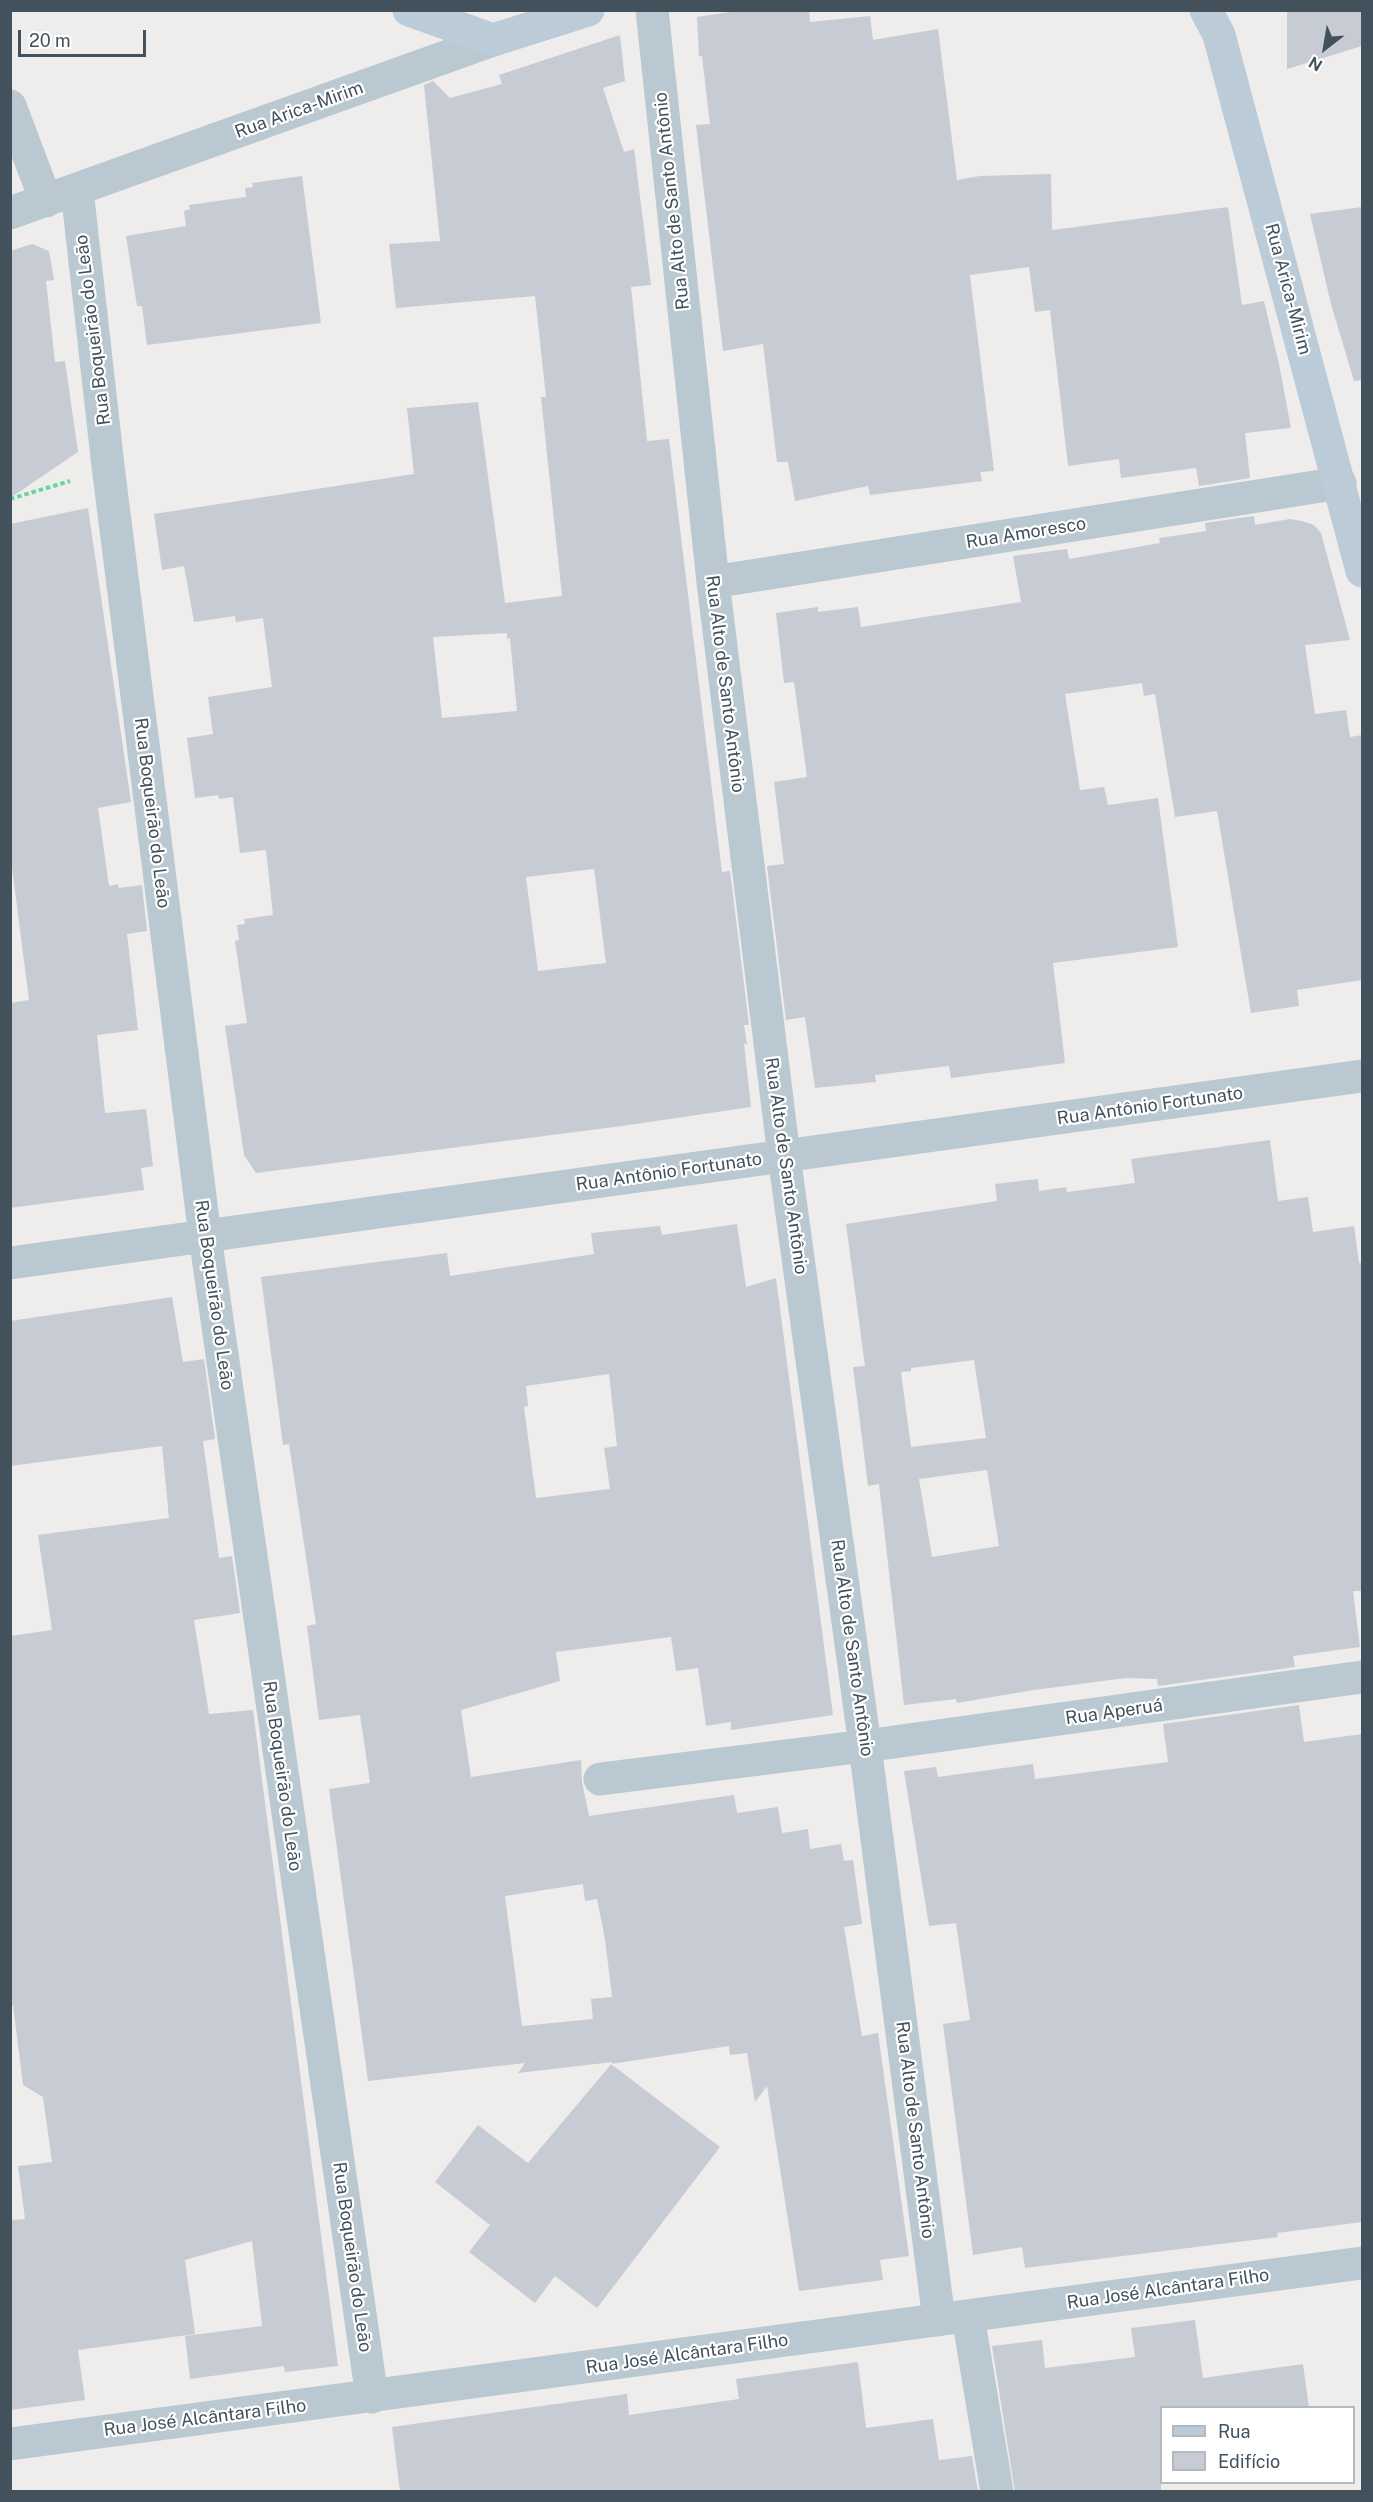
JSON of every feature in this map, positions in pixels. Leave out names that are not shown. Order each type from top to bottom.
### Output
[{"type":"street","points":[[409,10],[494,40]]},
{"type":"street","name":"Rua Arica-Mirim","points":[[10,213],[494,40],[588,10]]},
{"type":"street","name":"Rua Alto de Santo Antônio","points":[[652,10],[712,582],[784,1156],[865,1746],[954,2318],[997,2492]]},
{"type":"street","name":"Rua Arica-Mirim","points":[[1206,10],[1219,35],[1362,571]]},
{"type":"street","points":[[10,106],[46,201]]},
{"type":"street","name":"Rua Boqueirão do Leão","points":[[77,190],[108,466],[205,1236],[372,2397]]},
{"type":"street","name":"Rua Amoresco","points":[[712,582],[1340,483]]},
{"type":"street","name":"Rua Antônio Fortunato","points":[[10,1263],[1362,1076]]},
{"type":"street","name":"Rua Aperuá","points":[[600,1779],[865,1746],[1362,1677]]},
{"type":"street","name":"Rua José Alcântara Filho","points":[[10,2444],[1362,2263]]},
{"type":"path","points":[[10,499],[81,477],[108,466]]},
{"type":"building","points":[[744,10],[809,10],[810,22],[870,16],[873,40],[938,29],[957,180],[980,176],[1051,174],[1052,230],[1228,207],[1242,305],[1264,301],[1291,428],[1245,433],[1250,478],[1199,486],[1196,468],[1121,478],[1119,459],[1068,466],[1050,310],[1035,312],[1029,267],[970,275],[994,471],[980,472],[982,481],[870,495],[868,486],[795,501],[788,462],[777,462],[763,344],[723,351],[696,125],[710,124],[702,56],[699,56],[697,17]]},
{"type":"building","points":[[1287,10],[1362,10],[1362,46],[1287,69]]},
{"type":"building","points":[[620,35],[625,81],[603,88],[624,152],[634,149],[651,285],[631,287],[647,441],[669,439],[722,872],[730,871],[749,1025],[744,1025],[747,1045],[744,1043],[751,1107],[256,1173],[244,1155],[225,1026],[247,1023],[235,941],[239,940],[237,925],[245,924],[244,919],[273,915],[266,850],[240,853],[233,797],[219,799],[218,795],[195,798],[187,738],[213,734],[208,697],[272,687],[263,618],[236,622],[235,616],[194,622],[184,566],[162,570],[154,514],[414,474],[407,408],[478,402],[505,603],[562,596],[541,397],[546,397],[535,296],[396,308],[389,244],[440,241],[424,85],[433,81],[450,98],[502,84],[499,75]],"holes":[[[507,633],[507,639],[510,638],[517,711],[442,718],[433,637]],[[594,869],[606,963],[538,971],[526,877]]]},
{"type":"building","points":[[302,176],[321,323],[147,345],[142,306],[137,306],[126,236],[186,226],[184,211],[190,209],[189,205],[246,197],[245,188],[253,187],[252,183]]},
{"type":"building","points":[[1362,207],[1362,380],[1354,381],[1331,304],[1310,214]]},
{"type":"building","points":[[32,244],[49,251],[54,280],[46,281],[55,362],[65,361],[78,452],[10,498],[10,251]]},
{"type":"building","points":[[88,508],[131,802],[98,808],[109,886],[118,884],[119,888],[142,885],[147,931],[127,934],[138,1030],[97,1035],[105,1113],[146,1109],[153,1166],[141,1168],[144,1190],[10,1208],[10,1003],[29,1000],[10,852],[10,524]]},
{"type":"building","points":[[1254,516],[1255,525],[1290,519],[1314,525],[1321,533],[1350,640],[1305,645],[1315,714],[1346,710],[1350,737],[1362,735],[1362,980],[1297,990],[1299,1006],[1251,1013],[1217,811],[1175,817],[1155,694],[1144,696],[1142,683],[1065,694],[1080,790],[1104,787],[1108,805],[1158,798],[1178,947],[1053,963],[1065,1063],[951,1078],[949,1066],[875,1075],[876,1082],[815,1088],[805,1017],[786,1020],[767,866],[784,864],[774,782],[807,777],[794,682],[784,683],[776,613],[818,607],[818,612],[858,607],[861,627],[1021,602],[1013,556],[1067,549],[1069,559],[1160,543],[1159,538],[1206,531],[1205,523]]},
{"type":"building","points":[[1270,1140],[1278,1201],[1308,1197],[1313,1232],[1354,1226],[1359,1263],[1362,1263],[1362,1591],[1353,1591],[1360,1647],[1293,1656],[1295,1667],[1158,1686],[1157,1679],[1126,1678],[957,1703],[956,1699],[904,1705],[879,1484],[868,1486],[853,1367],[865,1366],[846,1224],[997,1201],[995,1184],[1038,1179],[1039,1191],[1066,1187],[1067,1192],[1135,1183],[1131,1159]],"holes":[[[974,1360],[986,1438],[911,1447],[901,1372],[911,1371],[911,1368]],[[987,1470],[999,1546],[932,1557],[919,1479]]]},
{"type":"building","points":[[737,1224],[746,1287],[776,1278],[833,1715],[731,1730],[731,1722],[706,1726],[698,1668],[676,1671],[671,1637],[556,1652],[560,1681],[461,1710],[471,1777],[581,1760],[582,1782],[589,1816],[734,1795],[737,1813],[778,1807],[782,1833],[808,1829],[810,1849],[841,1844],[844,1861],[853,1860],[862,1924],[844,1927],[862,2036],[878,2033],[909,2256],[880,2260],[883,2280],[799,2291],[767,2086],[755,2102],[747,2053],[730,2055],[729,2046],[611,2064],[613,2062],[518,2073],[525,2063],[368,2081],[329,1789],[370,1783],[360,1715],[319,1720],[307,1626],[316,1624],[289,1444],[283,1445],[261,1277],[447,1253],[450,1276],[594,1254],[591,1233],[660,1226],[662,1235]],"holes":[[[609,1374],[617,1446],[604,1448],[610,1489],[536,1498],[524,1407],[528,1406],[526,1386]],[[583,1884],[585,1901],[597,1899],[605,1939],[612,1997],[591,1999],[593,2019],[522,2026],[505,1896]]]},
{"type":"building","points":[[172,1297],[183,1362],[204,1359],[215,1439],[203,1441],[219,1558],[232,1556],[240,1613],[194,1620],[209,1714],[253,1710],[338,2366],[285,2372],[284,2366],[190,2379],[185,2336],[262,2326],[252,2241],[185,2260],[195,2334],[78,2350],[85,2400],[10,2410],[10,2220],[25,2219],[18,2166],[52,2162],[43,2097],[23,2085],[13,2005],[10,2006],[10,1636],[52,1630],[38,1535],[169,1518],[162,1446],[10,1466],[10,1321]]},
{"type":"building","points":[[1299,1705],[1304,1742],[1362,1734],[1362,2222],[1277,2233],[1278,2237],[1025,2268],[1022,2247],[973,2255],[943,2024],[970,2020],[956,1923],[929,1926],[904,1771],[936,1767],[938,1777],[1033,1764],[1035,1779],[1168,1762],[1163,1724]]},
{"type":"building","points":[[611,2064],[720,2147],[597,2308],[555,2276],[535,2303],[469,2252],[490,2225],[435,2182],[478,2125],[528,2163]]},
{"type":"building","points":[[1195,2320],[1203,2378],[1303,2364],[1309,2406],[1160,2406],[1161,2492],[1015,2492],[992,2346],[1042,2340],[1045,2368],[1135,2357],[1131,2328]]},
{"type":"building","points":[[858,2362],[866,2428],[933,2419],[939,2460],[972,2456],[978,2492],[400,2492],[392,2427],[627,2394],[629,2415],[739,2399],[736,2379]]}]
